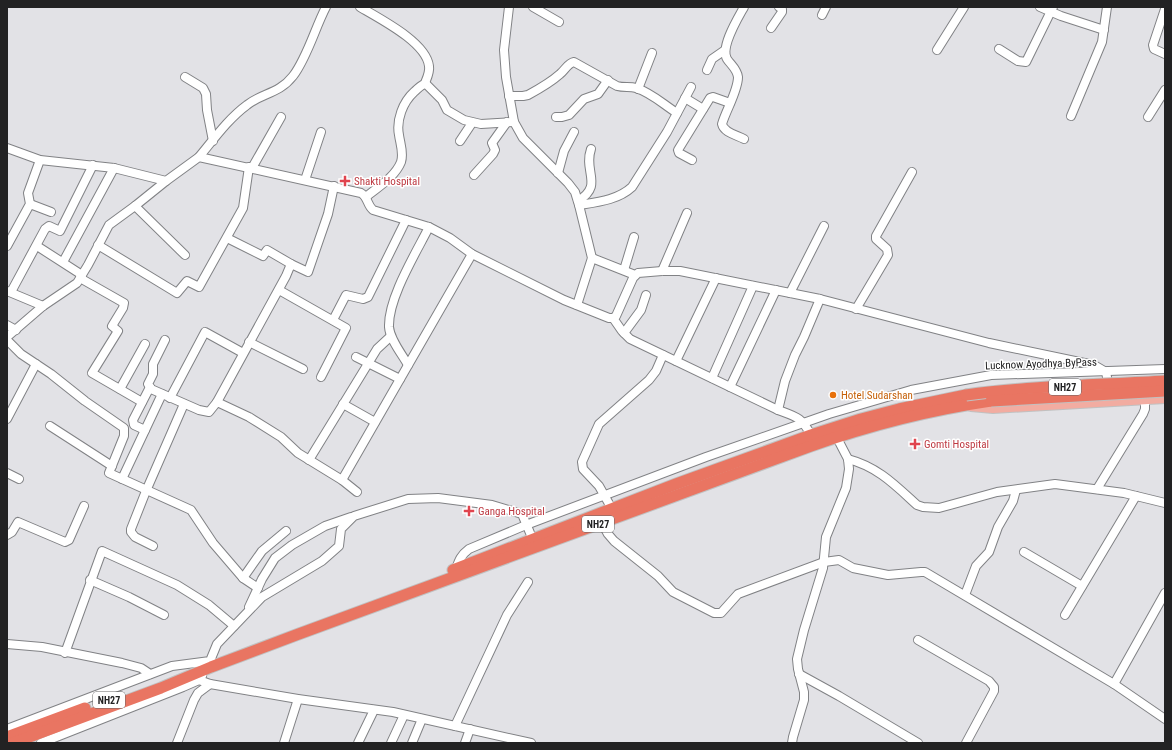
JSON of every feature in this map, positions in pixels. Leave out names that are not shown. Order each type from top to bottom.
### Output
[{"type":"highway","name":"NH27","points":[[7,737],[602,523],[834,432],[899,409],[965,400],[1012,390],[1165,381]]},
{"type":"highway","name":"NH27","points":[[965,400],[991,401],[1165,391]]},
{"type":"highway","name":"NH27","points":[[13,743],[161,688],[211,664],[612,509],[811,435],[834,432]]},
{"type":"main road","points":[[965,400],[993,408],[1165,398]]},
{"type":"street","points":[[7,337],[43,306],[77,283],[109,225],[199,157],[232,119],[248,104],[280,88],[293,76],[326,7]]},
{"type":"street","points":[[360,7],[403,34],[423,52],[427,58],[429,70],[425,84],[412,94],[401,112],[398,129],[402,158],[398,167],[395,173],[366,197]]},
{"type":"street","points":[[509,7],[504,50],[510,122],[523,138],[572,188],[579,203],[592,258],[576,305]]},
{"type":"street","points":[[533,7],[559,22]]},
{"type":"street","points":[[744,7],[728,40],[725,50],[727,59],[735,69],[738,78],[722,127],[728,132],[744,139]]},
{"type":"street","points":[[771,28],[782,12],[779,7]]},
{"type":"street","points":[[822,15],[826,7]]},
{"type":"street","points":[[937,50],[964,7]]},
{"type":"street","points":[[1040,7],[1052,10],[1104,30]]},
{"type":"street","points":[[1071,116],[1102,42],[1107,7]]},
{"type":"street","points":[[1165,9],[1153,44],[1154,49],[1165,54]]},
{"type":"street","points":[[999,49],[1018,61],[1026,62],[1052,10]]},
{"type":"street","points":[[707,70],[712,59],[725,50]]},
{"type":"street","points":[[638,88],[652,53]]},
{"type":"street","points":[[509,96],[528,95],[554,80],[572,62],[577,63],[623,88],[638,88],[658,99],[677,113]]},
{"type":"street","points":[[185,77],[203,88],[206,94],[208,117],[213,140]]},
{"type":"street","points":[[556,117],[569,115],[584,99],[598,94],[608,80]]},
{"type":"street","points":[[425,84],[442,100],[449,112],[472,123],[481,124],[510,122]]},
{"type":"street","points":[[579,203],[618,197],[632,187],[667,132],[691,87]]},
{"type":"street","points":[[1148,117],[1165,90]]},
{"type":"street","points":[[692,160],[680,154],[678,150],[703,109],[712,97],[730,103]]},
{"type":"street","points":[[685,98],[703,109]]},
{"type":"street","points":[[98,245],[177,293],[187,281],[199,287],[243,208],[250,168],[281,117]]},
{"type":"street","points":[[474,175],[493,154],[495,150],[492,143],[510,122]]},
{"type":"street","points":[[460,141],[472,123]]},
{"type":"street","points":[[305,180],[321,132]]},
{"type":"street","points":[[558,173],[564,151],[574,132]]},
{"type":"street","points":[[7,148],[40,160],[114,168],[166,181]]},
{"type":"street","points":[[579,203],[588,194],[592,184],[588,159],[591,149]]},
{"type":"street","points":[[199,157],[361,193],[366,197],[370,207],[373,210],[429,227],[450,238],[472,254],[564,300],[613,318],[630,339],[778,410],[796,417],[804,423],[811,435]]},
{"type":"street","points":[[7,245],[30,204],[28,193],[40,160]]},
{"type":"street","points":[[43,306],[9,292],[37,246],[45,229],[49,226],[60,231],[93,165]]},
{"type":"street","points":[[63,262],[114,168]]},
{"type":"street","points":[[856,309],[888,255],[887,249],[877,242],[876,236],[912,172]]},
{"type":"street","points":[[227,238],[263,256],[267,250],[308,272],[328,214],[334,186]]},
{"type":"street","points":[[30,204],[51,212]]},
{"type":"street","points":[[135,206],[185,255]]},
{"type":"street","points":[[662,271],[686,213]]},
{"type":"street","points":[[332,320],[346,295],[363,298],[368,297],[406,220]]},
{"type":"street","points":[[790,293],[824,226]]},
{"type":"street","points":[[408,365],[391,336],[389,326],[396,294],[429,227]]},
{"type":"street","points":[[624,270],[634,237]]},
{"type":"street","points":[[37,246],[124,303],[123,308],[112,326],[118,331],[92,372],[142,402]]},
{"type":"street","points":[[342,480],[472,254]]},
{"type":"street","points":[[592,258],[636,275]]},
{"type":"street","points":[[150,387],[151,389],[184,404],[209,412],[244,353],[292,264]]},
{"type":"street","points":[[613,318],[618,313],[636,275],[641,272],[680,271],[820,299],[989,343],[1094,365],[1106,372],[1111,401]]},
{"type":"street","points":[[676,361],[716,278]]},
{"type":"street","points":[[712,378],[754,286]]},
{"type":"street","points":[[279,290],[346,328],[321,377]]},
{"type":"street","points":[[730,387],[776,290]]},
{"type":"street","points":[[624,333],[641,310],[646,295]]},
{"type":"street","points":[[778,410],[785,381],[794,355],[804,337],[820,299]]},
{"type":"street","points":[[7,325],[16,330]]},
{"type":"street","points":[[122,479],[145,430],[205,332],[244,353]]},
{"type":"street","points":[[309,460],[377,349],[391,336]]},
{"type":"street","points":[[7,340],[21,354],[124,428],[124,436],[109,473],[191,510],[212,543],[243,578],[258,588]]},
{"type":"street","points":[[145,430],[134,425],[133,420],[150,387],[148,384],[153,374],[153,364],[165,340]]},
{"type":"street","points":[[250,342],[303,369]]},
{"type":"street","points":[[120,389],[145,344]]},
{"type":"street","points":[[612,509],[599,486],[583,469],[582,462],[599,424],[649,380],[656,371],[663,355]]},
{"type":"street","points":[[356,357],[400,379]]},
{"type":"street","points":[[7,419],[36,364]]},
{"type":"street","name":"Lucknow Ayodhya ByPass","points":[[456,569],[459,560],[468,549],[526,525],[782,430],[829,414],[911,390],[991,375],[1165,369]]},
{"type":"street","points":[[1097,489],[1143,414],[1145,409],[1145,399]]},
{"type":"street","points":[[216,402],[248,417],[281,437],[298,453],[342,480],[357,492]]},
{"type":"street","points":[[153,546],[135,537],[131,532],[131,529],[184,404]]},
{"type":"street","points":[[343,404],[375,422]]},
{"type":"street","points":[[50,426],[112,466]]},
{"type":"street","points":[[792,743],[804,700],[804,692],[797,659],[824,562],[826,537],[846,488],[849,469],[848,459],[834,432]]},
{"type":"street","points":[[848,459],[862,463],[888,478],[917,505],[923,507],[939,508],[997,492],[1055,484],[1097,489],[1165,503]]},
{"type":"street","points":[[7,473],[20,479]]},
{"type":"street","points":[[965,595],[976,566],[989,552],[998,527],[1013,501],[1016,490]]},
{"type":"street","points":[[1065,615],[1136,496]]},
{"type":"street","points":[[247,612],[258,588],[275,558],[292,545],[325,526],[408,499],[438,498],[492,505],[522,514],[533,540]]},
{"type":"street","points":[[7,535],[12,532],[18,522],[65,542],[69,540],[84,506]]},
{"type":"street","points":[[41,743],[199,680],[211,664],[217,644],[247,612],[262,597],[322,561],[339,546],[341,529],[354,516]]},
{"type":"street","points":[[602,523],[614,541],[658,576],[673,592],[718,614],[721,613],[738,594],[824,562],[839,560],[853,568],[888,575],[925,572],[1114,684],[1165,719]]},
{"type":"street","points":[[243,578],[262,551],[286,531]]},
{"type":"street","points":[[65,653],[90,580],[102,551],[177,585],[209,605],[234,626]]},
{"type":"street","points":[[1024,552],[1082,586]]},
{"type":"street","points":[[90,580],[129,597],[164,615]]},
{"type":"street","points":[[455,726],[507,615],[528,582]]},
{"type":"street","points":[[1114,684],[1165,593]]},
{"type":"street","points":[[918,640],[989,682],[994,687],[994,691],[966,743]]},
{"type":"street","points":[[7,644],[42,647],[65,653],[122,663],[141,668],[150,674]]},
{"type":"street","points":[[7,730],[172,666],[211,664]]},
{"type":"street","points":[[800,674],[918,743]]},
{"type":"street","points":[[199,680],[210,684],[404,715],[530,743]]},
{"type":"street","points":[[177,743],[194,700],[198,693],[210,684]]},
{"type":"street","points":[[284,743],[298,699]]},
{"type":"street","points":[[358,743],[374,710]]},
{"type":"street","points":[[391,743],[404,715]]},
{"type":"street","points":[[412,743],[422,719]]},
{"type":"street","points":[[465,743],[470,729]]},
{"type":"place","name":"Shakti Hospital","points":[[345,181]]},
{"type":"place","name":"Hotel Sudarshan","points":[[833,395]]},
{"type":"place","name":"Gomti Hospital","points":[[915,444]]},
{"type":"place","name":"Ganga Hospital","points":[[469,511]]}]
